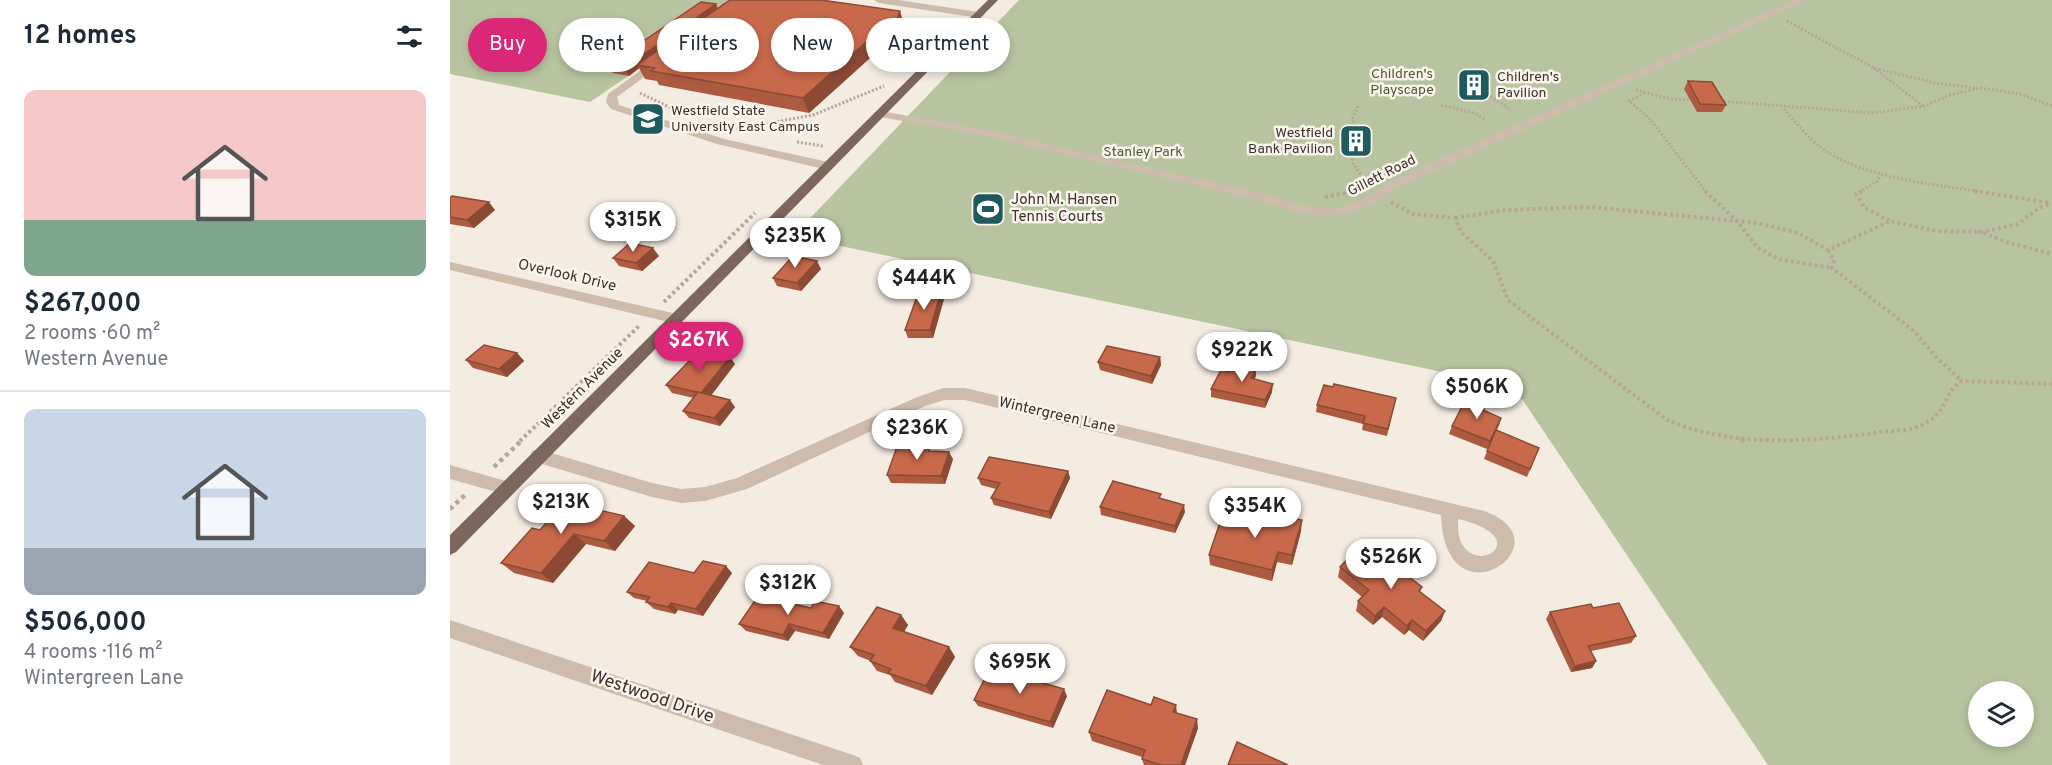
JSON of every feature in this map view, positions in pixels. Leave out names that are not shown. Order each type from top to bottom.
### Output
[{"type":"main road","name":"Western Avenue","points":[[450,547],[993,0]]},
{"type":"street","points":[[879,0],[979,15]]},
{"type":"street","name":"Gillett Road","points":[[880,114],[993,135],[1264,198],[1308,212],[1327,214],[1346,211],[1363,204],[1391,186],[1770,12],[1802,0]]},
{"type":"street","points":[[657,63],[612,96],[611,102],[615,107],[721,142],[828,166]]},
{"type":"street","name":"Overlook Drive","points":[[450,266],[677,319]]},
{"type":"street","name":"Wintergreen Lane","points":[[538,456],[671,494],[705,494],[741,484],[920,402],[954,393],[1449,510]]},
{"type":"street","points":[[450,472],[507,488]]},
{"type":"street","name":"Westwood Drive","points":[[450,629],[853,765]]},
{"type":"path","points":[[912,9],[915,18]]},
{"type":"path","points":[[1770,12],[1874,68],[1924,106]]},
{"type":"path","points":[[1874,68],[1935,83],[2020,94],[2052,105]]},
{"type":"path","points":[[875,95],[892,78]]},
{"type":"path","points":[[1467,81],[1511,110]]},
{"type":"path","points":[[738,129],[813,115],[884,86]]},
{"type":"path","points":[[1610,86],[1631,87],[1645,93],[1690,100]]},
{"type":"path","points":[[648,87],[639,94],[681,112]]},
{"type":"path","points":[[1715,101],[1846,114],[1924,106],[1950,95],[1980,88]]},
{"type":"path","points":[[1645,93],[1629,101],[1650,118],[1701,188],[1737,221],[1747,237],[1768,254],[1794,263],[1832,268],[1914,331],[1936,357],[1962,381]]},
{"type":"path","points":[[1440,105],[1474,113],[1486,120]]},
{"type":"path","points":[[1358,106],[1352,119],[1358,132],[1352,162],[1362,176]]},
{"type":"path","points":[[1783,108],[1823,149],[1880,174],[2052,203]]},
{"type":"path","points":[[712,122],[748,131]]},
{"type":"path","points":[[794,141],[823,146]]},
{"type":"path","points":[[807,162],[828,141]]},
{"type":"path","points":[[1880,174],[1878,180],[1856,194],[1857,198],[1870,212],[1918,230],[1978,231],[2013,226],[2036,208],[2052,203]]},
{"type":"path","points":[[1388,200],[1412,214],[1455,218],[1505,210],[1590,207],[1737,221],[1798,233],[1827,250],[1834,260],[1832,268]]},
{"type":"path","points":[[450,509],[758,210]]},
{"type":"path","points":[[1455,218],[1461,232],[1493,261],[1508,300],[1660,415],[1695,432],[1741,440],[1838,438],[1919,427],[1941,413],[1951,388],[1962,381],[2052,384]]},
{"type":"path","points":[[1827,250],[1890,221]]},
{"type":"path","points":[[1978,231],[2018,246],[2052,254]]},
{"type":"green space","points":[[450,0],[740,0],[714,18],[657,18],[657,56],[645,65],[645,18],[559,18],[559,72],[634,72],[590,102],[450,74]]},
{"type":"green space","points":[[1019,0],[2052,0],[2052,765],[1768,765],[1514,387],[793,236],[950,72],[1010,72],[1010,18],[1002,18]]},
{"type":"building","points":[[730,0],[821,0],[900,11],[898,18],[866,18],[866,43],[854,53],[854,18],[771,18],[771,72],[832,72],[803,98],[651,71],[655,68],[645,66],[645,59],[657,51],[657,72],[759,72],[759,18],[704,18]]},
{"type":"building","points":[[701,2],[716,4],[696,18],[677,18]]},
{"type":"building","points":[[657,32],[657,45],[645,53],[645,40]]},
{"type":"building","points":[[1688,81],[1712,82],[1726,105],[1700,104]]},
{"type":"building","points":[[452,196],[489,202],[467,220],[450,217],[450,198]]},
{"type":"building","points":[[630,243],[653,248],[636,263],[613,258]]},
{"type":"building","points":[[793,256],[817,261],[797,283],[773,278]]},
{"type":"building","points":[[919,291],[941,291],[930,330],[905,330]]},
{"type":"building","points":[[484,345],[517,353],[499,369],[466,360]]},
{"type":"building","points":[[1107,346],[1160,357],[1151,376],[1098,362]]},
{"type":"building","points":[[711,352],[730,357],[701,393],[666,385],[692,358],[704,360]]},
{"type":"building","points":[[1234,363],[1256,368],[1251,378],[1273,384],[1265,400],[1211,389],[1221,370],[1230,372]]},
{"type":"building","points":[[1334,384],[1396,398],[1388,429],[1363,423],[1365,416],[1317,405],[1324,385],[1333,387]]},
{"type":"building","points":[[698,392],[730,400],[714,418],[683,411]]},
{"type":"building","points":[[1467,397],[1486,405],[1483,410],[1501,418],[1490,441],[1452,426]]},
{"type":"building","points":[[1496,430],[1539,448],[1530,469],[1487,451]]},
{"type":"building","points":[[898,444],[931,445],[929,451],[949,452],[941,476],[887,475]]},
{"type":"building","points":[[989,457],[1068,471],[1049,512],[991,498],[1000,483],[978,478]]},
{"type":"building","points":[[1113,481],[1161,494],[1159,498],[1184,505],[1175,526],[1100,507]]},
{"type":"building","points":[[565,502],[624,516],[604,541],[574,534],[541,573],[501,563],[532,528],[540,530]]},
{"type":"building","points":[[1224,511],[1269,521],[1271,513],[1302,520],[1292,555],[1278,552],[1272,570],[1209,555]]},
{"type":"building","points":[[1361,545],[1388,566],[1391,563],[1422,587],[1419,591],[1445,611],[1426,631],[1412,620],[1407,626],[1384,607],[1375,616],[1358,601],[1369,590],[1340,567]]},
{"type":"building","points":[[703,561],[726,566],[696,609],[671,603],[668,607],[646,602],[650,597],[627,592],[649,562],[694,573]]},
{"type":"building","points":[[758,596],[811,608],[815,601],[839,606],[823,633],[789,624],[783,635],[739,624]]},
{"type":"building","points":[[1619,603],[1636,636],[1588,646],[1596,661],[1575,666],[1550,612],[1591,604],[1593,608]]},
{"type":"building","points":[[877,607],[901,615],[893,628],[949,647],[926,686],[888,673],[891,669],[870,661],[874,655],[850,647]]},
{"type":"building","points":[[990,668],[1064,689],[1050,722],[974,700]]},
{"type":"building","points":[[1107,690],[1151,705],[1154,697],[1176,705],[1173,712],[1197,719],[1181,765],[1161,765],[1142,759],[1145,750],[1089,732]]},
{"type":"building","points":[[1237,742],[1288,765],[1228,765]]},
{"type":"place","name":"Children's Pavilion","points":[[1474,85]]},
{"type":"place","name":"Westfield State University East Campus","points":[[648,119]]},
{"type":"place","name":"Westfield Bank Pavilion","points":[[1356,141]]},
{"type":"place","name":"John M. Hansen Tennis Courts","points":[[988,209]]},
{"type":"park label","name":"Children's Playscape","points":[[1402,82]]},
{"type":"park label","name":"Stanley Park","points":[[1143,152]]}]
